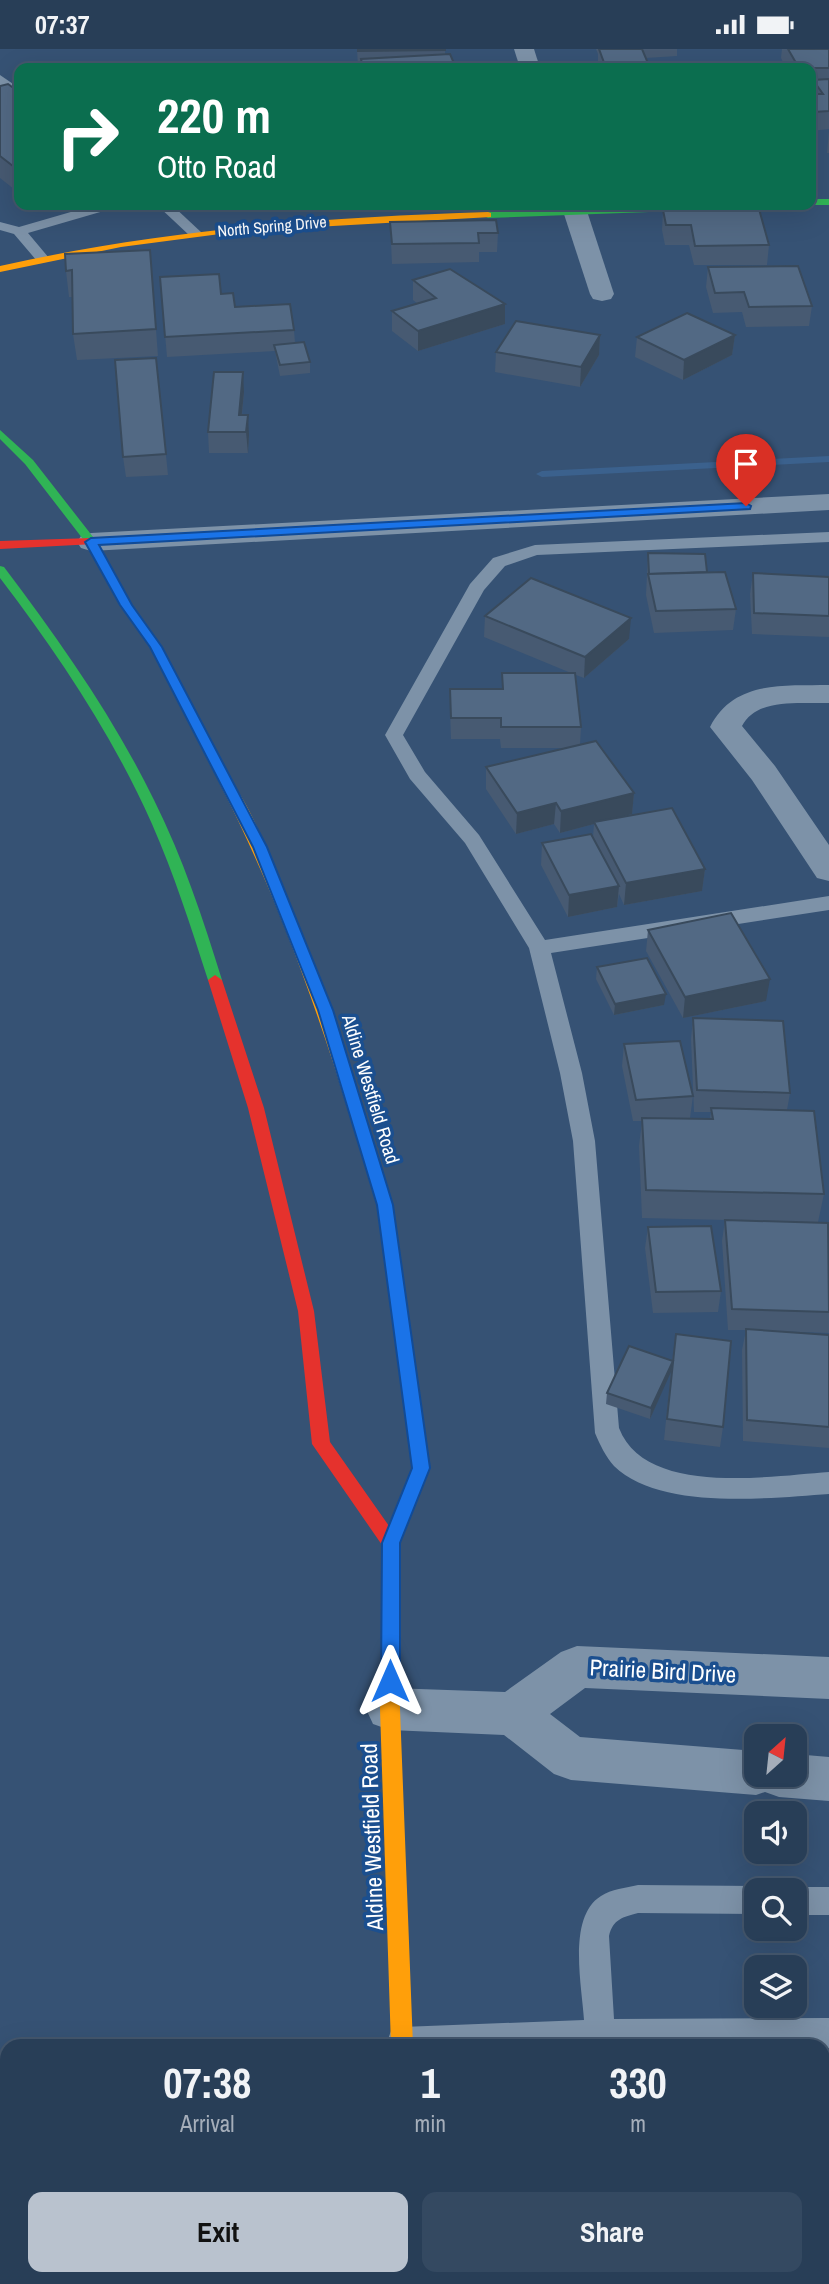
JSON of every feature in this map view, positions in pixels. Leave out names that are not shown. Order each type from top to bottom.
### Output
[{"type":"main road","name":"North Spring Drive","points":[[0,269],[131,239],[344,219],[551,210]]},
{"type":"main road","name":"Aldine Westfield Road","points":[[0,433],[29,462],[91,542],[127,605],[156,647],[260,847],[325,1010],[385,1205],[421,1468],[391,1543],[390,1709],[402,2039]]},
{"type":"main road","points":[[0,545],[91,542]]},
{"type":"main road","points":[[0,570],[39,620],[135,776],[170,851],[256,1108],[306,1311],[321,1444],[391,1543]]},
{"type":"street","points":[[574,210],[602,295]]},
{"type":"street","points":[[91,542],[829,502]]},
{"type":"street","points":[[829,694],[752,698],[729,716],[726,727],[764,773],[829,870]]},
{"type":"street","name":"Prairie Bird Drive","points":[[513,1714],[577,1667],[829,1678]]},
{"type":"street","points":[[390,1709],[513,1714],[571,1758],[744,1772]]},
{"type":"street","points":[[807,1777],[829,1779]]},
{"type":"lane","points":[[0,79],[14,97]]},
{"type":"lane","points":[[0,226],[19,231],[92,210]]},
{"type":"lane","points":[[170,210],[195,233]]},
{"type":"lane","points":[[19,231],[42,258]]},
{"type":"lane","points":[[829,537],[535,550],[499,562],[477,588],[394,735],[417,775],[472,839],[539,948],[571,1073],[584,1141],[606,1429],[613,1446],[629,1463],[654,1475],[685,1484],[719,1488],[829,1483]]},
{"type":"lane","points":[[539,948],[829,903]]},
{"type":"lane","points":[[600,2035],[594,1936],[598,1919],[611,1906],[638,1899],[744,1901]]},
{"type":"lane","points":[[807,1901],[829,1901]]},
{"type":"lane","points":[[512,2039],[600,2035],[829,2033]]},
{"type":"building","points":[[445,49],[445,50],[358,51]]},
{"type":"building","points":[[599,49],[642,49],[648,63],[604,63]]},
{"type":"building","points":[[788,49],[829,49],[829,68],[816,68],[816,63],[796,63]]},
{"type":"building","points":[[450,54],[454,63],[362,63],[361,59]]},
{"type":"building","points":[[829,79],[829,111],[816,112],[816,94],[823,94],[816,80]]},
{"type":"building","points":[[8,84],[14,88],[14,167],[0,156],[0,86]]},
{"type":"building","points":[[663,210],[759,210],[769,245],[695,246],[691,225],[666,225]]},
{"type":"building","points":[[496,220],[498,233],[478,233],[479,243],[392,244],[390,222]]},
{"type":"building","points":[[150,250],[156,329],[73,334],[72,270],[66,271],[65,254]]},
{"type":"building","points":[[798,266],[812,306],[749,307],[744,292],[715,293],[708,267]]},
{"type":"building","points":[[450,269],[505,304],[418,331],[392,311],[436,298],[413,280]]},
{"type":"building","points":[[219,274],[221,294],[233,293],[235,307],[290,304],[294,330],[165,337],[160,277]]},
{"type":"building","points":[[687,313],[735,335],[684,360],[637,337]]},
{"type":"building","points":[[516,321],[600,335],[581,367],[496,352]]},
{"type":"building","points":[[304,342],[310,362],[280,365],[274,345]]},
{"type":"building","points":[[156,358],[166,454],[123,457],[115,360]]},
{"type":"building","points":[[214,372],[243,372],[239,415],[248,415],[246,432],[208,432]]},
{"type":"building","points":[[648,553],[705,554],[707,572],[649,574]]},
{"type":"building","points":[[725,572],[736,609],[656,611],[648,574]]},
{"type":"building","points":[[753,573],[829,577],[829,616],[754,613]]},
{"type":"building","points":[[531,578],[631,618],[585,657],[485,616]]},
{"type":"building","points":[[502,673],[575,673],[581,727],[501,727],[501,718],[451,718],[450,689],[503,689]]},
{"type":"building","points":[[596,741],[634,793],[561,811],[556,803],[517,813],[486,767]]},
{"type":"building","points":[[672,808],[705,869],[626,883],[594,822]]},
{"type":"building","points":[[591,834],[619,886],[569,895],[542,843]]},
{"type":"building","points":[[731,913],[770,979],[685,997],[648,930]]},
{"type":"building","points":[[647,958],[666,994],[615,1004],[597,967]]},
{"type":"building","points":[[693,1018],[783,1021],[790,1093],[697,1090]]},
{"type":"building","points":[[680,1041],[693,1096],[636,1100],[624,1044]]},
{"type":"building","points":[[711,1108],[814,1111],[824,1194],[646,1190],[642,1118],[713,1119]]},
{"type":"building","points":[[725,1220],[828,1223],[829,1312],[732,1309]]},
{"type":"building","points":[[711,1226],[721,1291],[656,1292],[648,1227]]},
{"type":"building","points":[[746,1329],[829,1335],[829,1427],[747,1420]]},
{"type":"building","points":[[676,1334],[731,1341],[723,1427],[667,1419]]},
{"type":"building","points":[[629,1346],[673,1361],[651,1408],[607,1393]]},
{"type":"waterway","points":[[542,474],[829,459]]},
{"type":"traffic: fast","points":[[816,202],[829,202]]},
{"type":"traffic: fast","points":[[488,215],[622,210]]},
{"type":"traffic: fast","points":[[0,433],[29,462],[91,542],[126,605],[156,647],[227,784]]},
{"type":"traffic: fast","points":[[0,570],[71,670],[148,800],[170,850],[215,980]]},
{"type":"traffic: slow","points":[[0,269],[60,255],[182,235],[365,219],[488,215]]},
{"type":"traffic: slow","points":[[227,784],[282,902],[328,1024],[355,1107]]},
{"type":"traffic: slow","points":[[391,1622],[390,1709],[402,2039]]},
{"type":"traffic: jam","points":[[0,545],[91,542]]},
{"type":"traffic: jam","points":[[215,980],[256,1108],[306,1311],[321,1444],[391,1543]]},
{"type":"traffic: jam","points":[[355,1107],[385,1205],[421,1468],[391,1543],[391,1622]]},
{"type":"route","points":[[390,1681],[391,1543],[421,1468],[385,1205],[325,1010],[260,847],[156,647],[127,605],[91,542],[746,506]]}]
